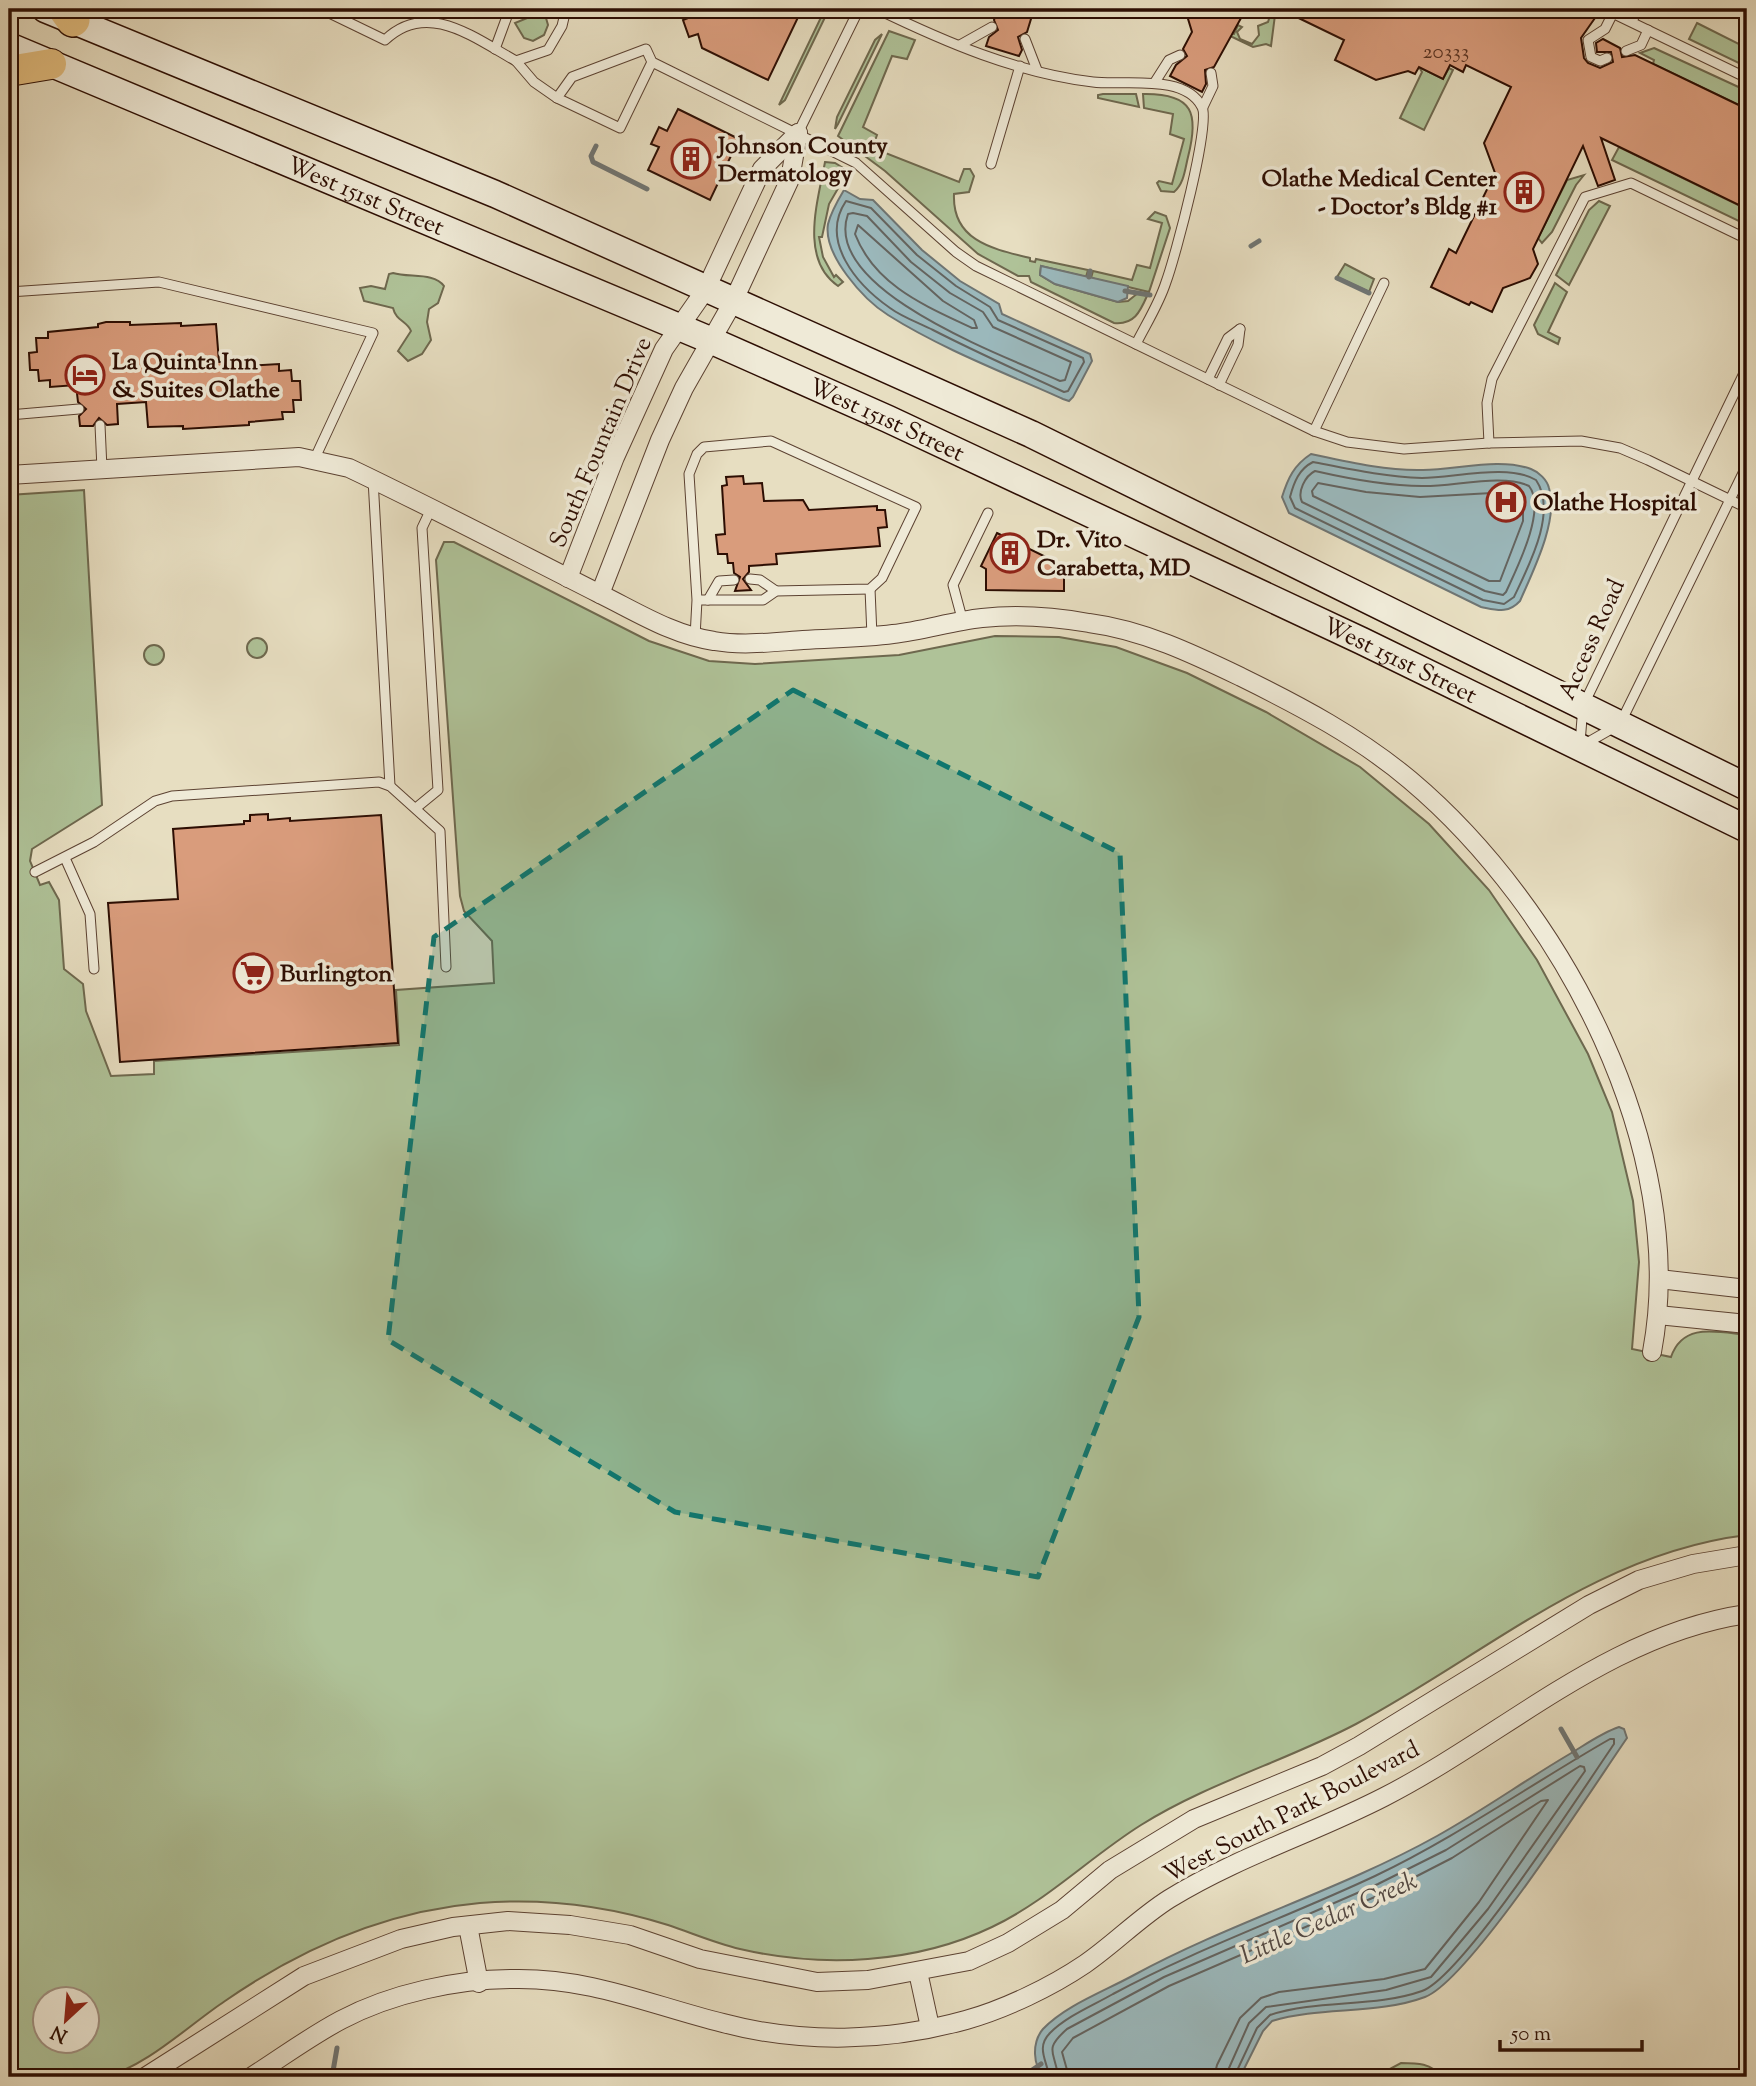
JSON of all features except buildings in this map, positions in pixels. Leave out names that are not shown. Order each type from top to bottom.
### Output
[{"type":"highway","points":[[9,71],[51,64]]},
{"type":"main road","name":"West 151st Street","points":[[61,13],[495,194],[1043,440],[1747,787]]},
{"type":"main road","name":"West 151st Street","points":[[9,46],[710,340],[938,443],[1580,746],[1747,829]]},
{"type":"street","points":[[678,326],[706,289],[762,169],[798,133]]},
{"type":"street","points":[[600,594],[660,440],[710,340],[733,302],[790,179],[798,133]]},
{"type":"street","name":"South Fountain Drive","points":[[568,578],[615,457],[653,372],[678,326]]},
{"type":"street","points":[[9,475],[268,458],[315,458],[349,468],[373,479],[669,628],[695,637],[713,641],[761,643],[872,636],[1016,617],[1083,622],[1111,626],[1180,649],[1317,716],[1377,755],[1436,803],[1486,854],[1525,904],[1596,1027],[1624,1089],[1640,1134],[1656,1222],[1658,1315],[1651,1352]]},
{"type":"street","points":[[1659,1279],[1747,1289]]},
{"type":"street","points":[[1658,1315],[1747,1324]]},
{"type":"street","name":"West South Park Boulevard","points":[[145,2077],[304,1976],[401,1939],[468,1926],[508,1921],[570,1925],[629,1935],[700,1959],[817,1982],[868,1980],[969,1961],[1009,1943],[1062,1910],[1110,1870],[1146,1846],[1194,1819],[1350,1751],[1589,1605],[1639,1580],[1693,1564],[1747,1555]]},
{"type":"street","name":"West South Park Boulevard","points":[[251,2077],[346,2017],[443,1986],[512,1979],[594,1986],[726,2024],[796,2036],[864,2037],[968,2019],[1081,1967],[1185,1890],[1388,1795],[1594,1669],[1670,1632],[1711,1619],[1747,1614]]},
{"type":"street","points":[[468,1926],[479,1983]]},
{"type":"street","points":[[918,1972],[930,2027]]},
{"type":"lane","points":[[321,9],[385,40],[396,28],[414,20],[435,19],[516,61],[534,82],[557,98],[620,128],[652,62]]},
{"type":"lane","points":[[516,61],[548,50],[562,26],[566,9]]},
{"type":"lane","points":[[798,133],[859,9]]},
{"type":"lane","points":[[877,9],[960,46],[1020,66],[1095,83],[1155,82],[1194,97],[1203,107]]},
{"type":"lane","points":[[1632,21],[1638,9]]},
{"type":"lane","points":[[495,49],[509,11]]},
{"type":"lane","points":[[1607,58],[1600,61],[1591,57],[1587,44],[1588,40],[1605,29],[1608,11],[1747,78]]},
{"type":"lane","points":[[960,46],[992,27]]},
{"type":"lane","points":[[1626,51],[1641,45],[1648,30]]},
{"type":"lane","points":[[1025,39],[1037,70]]},
{"type":"lane","points":[[557,98],[572,77],[646,49],[652,62],[832,149],[866,171],[956,252],[976,266],[1314,431],[1377,449],[1562,439],[1600,444],[1620,448],[1747,508]]},
{"type":"lane","points":[[1155,82],[1169,60],[1180,55]]},
{"type":"lane","points":[[991,164],[1020,66]]},
{"type":"lane","points":[[1136,344],[1160,297],[1171,266],[1205,130],[1203,107],[1213,86],[1211,73]]},
{"type":"lane","points":[[1489,443],[1488,402],[1492,379],[1585,197],[1631,183],[1747,239]]},
{"type":"lane","points":[[9,292],[159,282],[373,333],[315,458]]},
{"type":"lane","points":[[1314,431],[1384,283]]},
{"type":"lane","points":[[1208,379],[1228,338],[1240,329],[1238,345],[1219,385]]},
{"type":"lane","name":"Access Road","points":[[1580,746],[1583,706],[1747,366]]},
{"type":"lane","points":[[9,415],[79,409]]},
{"type":"lane","points":[[100,425],[102,469]]},
{"type":"lane","points":[[695,637],[703,600],[688,487],[693,462],[704,447],[771,441],[916,507],[882,578],[870,589],[776,591],[763,600],[703,600]]},
{"type":"lane","points":[[1580,746],[1620,724],[1747,465]]},
{"type":"lane","points":[[373,479],[390,786]]},
{"type":"lane","points":[[416,808],[438,790],[422,528],[431,509]]},
{"type":"lane","points":[[963,622],[953,585],[989,513]]},
{"type":"lane","points":[[750,579],[760,580],[776,591]]},
{"type":"lane","points":[[703,600],[719,581],[734,580]]},
{"type":"lane","points":[[870,589],[872,636]]},
{"type":"lane","points":[[35,872],[117,828],[155,801],[172,796],[379,782],[390,786],[440,831],[446,967]]},
{"type":"lane","points":[[65,858],[90,914],[94,969]]},
{"type":"highlighted area","points":[[793,690],[1120,853],[1139,1317],[1038,1577],[675,1512],[388,1340],[434,937]]},
{"type":"green space","points":[[825,9],[829,9],[785,100],[779,105]]},
{"type":"green space","points":[[1272,9],[1285,9],[1275,15],[1271,46],[1266,44],[1253,47],[1224,33],[1234,34],[1238,25],[1242,27],[1237,32],[1240,39],[1252,44],[1259,35],[1258,26],[1268,22]]},
{"type":"green space","points":[[544,11],[548,25],[544,35],[533,41],[524,38],[515,23]]},
{"type":"green space","points":[[1697,23],[1747,48],[1747,67],[1689,39]]},
{"type":"green space","points":[[889,31],[915,40],[907,59],[892,56],[863,127],[877,135],[871,152],[876,154],[878,150],[959,182],[964,169],[970,169],[974,176],[969,192],[954,194],[955,210],[967,233],[989,246],[1030,258],[1030,261],[1035,262],[1036,259],[1088,270],[1086,277],[1041,266],[1040,275],[1055,284],[1118,302],[1128,301],[1138,293],[1147,296],[1131,320],[1114,323],[1031,282],[1029,276],[1018,276],[978,254],[885,171],[838,136]]},
{"type":"green space","points":[[882,34],[835,129],[837,117],[875,40]]},
{"type":"green space","points":[[1654,48],[1745,90],[1747,109],[1653,64],[1654,60],[1640,53]]},
{"type":"green space","points":[[1419,67],[1443,79],[1449,68],[1453,70],[1424,130],[1400,118],[1422,72]]},
{"type":"green space","points":[[1103,94],[1136,94],[1139,107],[1098,98],[1098,95]]},
{"type":"green space","points":[[1143,94],[1173,97],[1183,102],[1192,118],[1193,129],[1185,171],[1174,192],[1161,191],[1157,183],[1159,181],[1172,184],[1184,139],[1170,134],[1173,114],[1144,108]]},
{"type":"green space","points":[[1619,147],[1740,206],[1747,203],[1747,225],[1612,160]]},
{"type":"green space","points":[[825,162],[835,163],[848,171],[829,204],[822,237],[819,237],[823,257],[834,277],[836,275],[843,282],[838,286],[826,275],[815,245],[816,211]]},
{"type":"green space","points":[[1584,175],[1552,232],[1542,243],[1538,238],[1567,180]]},
{"type":"green space","points":[[1599,201],[1610,206],[1569,285],[1556,275],[1589,210]]},
{"type":"green space","points":[[1155,212],[1166,216],[1170,228],[1149,292],[1091,278],[1093,271],[1132,280],[1137,265],[1150,268],[1162,223],[1148,219]]},
{"type":"green space","points":[[1345,264],[1374,279],[1369,292],[1337,277]]},
{"type":"green space","points":[[389,274],[428,277],[444,286],[438,303],[429,309],[427,322],[431,340],[422,354],[408,361],[398,351],[411,331],[393,308],[364,301],[360,288],[371,286],[385,289]]},
{"type":"green space","points":[[1555,283],[1567,292],[1548,332],[1560,338],[1558,344],[1538,334],[1534,325]]},
{"type":"green space","points":[[84,490],[102,805],[32,849],[30,861],[40,885],[49,882],[59,900],[64,969],[83,984],[86,1011],[111,1076],[154,1074],[154,1061],[399,1045],[396,990],[494,983],[492,941],[464,911],[460,896],[436,560],[444,542],[454,542],[649,641],[709,661],[755,664],[899,655],[995,636],[1059,637],[1116,647],[1187,673],[1266,712],[1360,767],[1429,824],[1489,890],[1537,960],[1588,1054],[1612,1112],[1633,1201],[1639,1262],[1632,1349],[1671,1357],[1676,1346],[1692,1334],[1713,1331],[1747,1335],[1747,1535],[1692,1545],[1641,1562],[1591,1585],[1544,1610],[1356,1724],[1167,1810],[1141,1825],[1050,1892],[1012,1916],[992,1927],[932,1949],[868,1959],[803,1959],[740,1949],[645,1918],[599,1908],[528,1902],[445,1907],[378,1924],[314,1949],[254,1982],[151,2055],[120,2072],[83,2079],[9,2077],[9,495]]},
{"type":"green space","points":[[257,638],[264,641],[267,648],[264,655],[257,658],[250,655],[247,648],[250,641]]},
{"type":"green space","points":[[150,645],[158,645],[164,655],[158,665],[150,665],[144,659],[144,651]]},
{"type":"green space","points":[[1401,2063],[1429,2066],[1441,2077],[1383,2077],[1386,2071]]},
{"type":"water","points":[[844,190],[860,199],[873,200],[922,250],[960,281],[999,304],[1002,314],[1090,354],[1092,361],[1073,397],[1069,401],[1063,399],[952,350],[888,315],[868,299],[838,262],[828,236],[829,220]]},
{"type":"water","points":[[1041,266],[1128,286],[1127,298],[1118,302],[1055,284],[1040,275]]},
{"type":"water","points":[[1311,454],[1395,469],[1505,464],[1537,472],[1545,479],[1549,488],[1551,515],[1538,560],[1520,601],[1507,609],[1481,607],[1289,513],[1282,497],[1284,490],[1296,467]]},
{"type":"water","points":[[1619,1727],[1624,1729],[1627,1738],[1530,1880],[1471,1956],[1445,1983],[1425,1997],[1388,2006],[1310,2013],[1272,2021],[1263,2031],[1240,2077],[1045,2077],[1038,2067],[1035,2047],[1039,2034],[1052,2020],[1074,2006],[1171,1956],[1400,1855],[1454,1826],[1606,1732]]},
{"type":"waterway","points":[[596,146],[591,156],[593,162],[647,189]]},
{"type":"waterway","points":[[1251,246],[1259,241]]},
{"type":"waterway","points":[[1089,277],[1090,271]]},
{"type":"waterway","points":[[1337,278],[1369,293]]},
{"type":"waterway","points":[[1125,291],[1150,295]]},
{"type":"waterway","name":"Little Cedar Creek","points":[[1561,1729],[1577,1757]]},
{"type":"waterway","points":[[332,2077],[337,2048]]},
{"type":"waterway","name":"Little Cedar Creek","points":[[1022,2077],[1041,2064]]},
{"type":"place","name":"Johnson County Dermatology","points":[[691,159]]},
{"type":"place","name":"Olathe Medical Center - Doctor's Bldg #1","points":[[1524,192]]},
{"type":"place","name":"La Quinta Inn & Suites Olathe","points":[[85,375]]},
{"type":"place","name":"Olathe Hospital","points":[[1506,502]]},
{"type":"place","name":"Dr. Vito Carabetta, MD","points":[[1010,553]]},
{"type":"place","name":"Burlington","points":[[253,973]]}]
